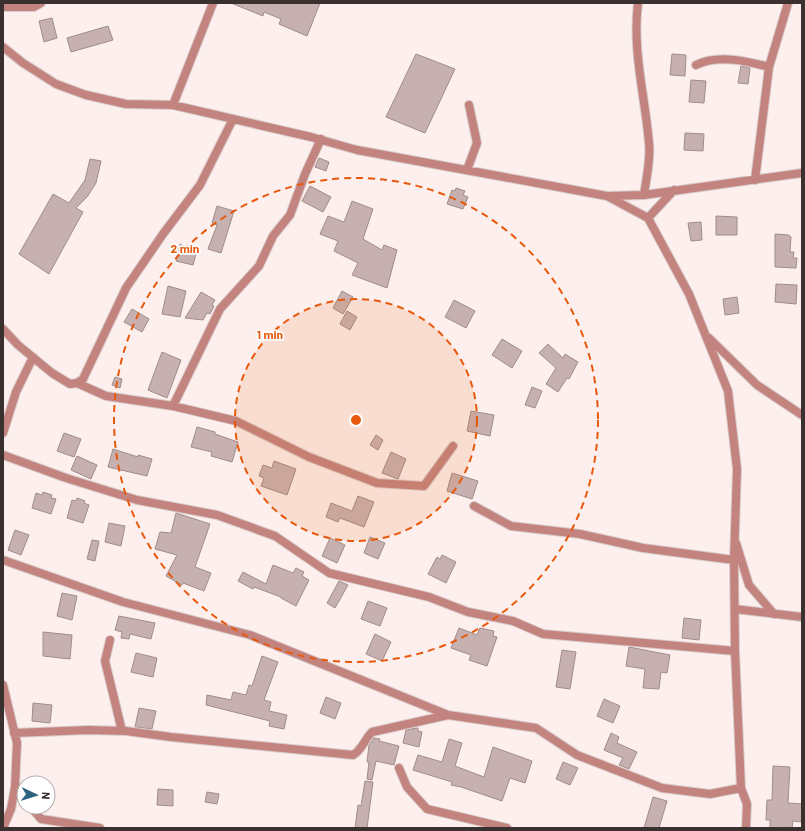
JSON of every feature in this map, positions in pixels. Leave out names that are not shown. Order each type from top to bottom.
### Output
[{"type":"street","points":[[3,8],[34,7],[41,3]]},
{"type":"street","points":[[173,106],[213,3]]},
{"type":"street","points":[[638,3],[639,73],[650,145],[644,195]]},
{"type":"street","points":[[755,180],[768,68],[788,3]]},
{"type":"street","points":[[3,46],[23,63],[56,84],[86,95],[126,104],[173,106],[321,139],[357,150],[607,196],[644,195],[802,173]]},
{"type":"street","points":[[696,65],[705,61],[745,60],[768,68]]},
{"type":"street","points":[[467,170],[477,143],[469,105]]},
{"type":"street","points":[[3,329],[18,345],[52,373],[70,384],[78,383],[83,379],[126,288],[163,234],[200,185],[233,119]]},
{"type":"street","points":[[173,406],[220,309],[258,266],[272,236],[290,215],[305,174],[321,139]]},
{"type":"street","points":[[648,218],[674,190]]},
{"type":"street","points":[[607,196],[648,218],[689,294],[728,391],[737,469],[734,560],[735,652],[741,788],[747,804],[746,828]]},
{"type":"street","points":[[707,336],[757,385],[802,415]]},
{"type":"street","points":[[3,433],[16,392],[33,357]]},
{"type":"street","points":[[78,383],[106,396],[173,406],[236,421],[309,457],[377,483],[424,486],[453,446]]},
{"type":"street","points":[[3,455],[66,478],[137,500],[217,515],[275,536],[329,573],[429,597],[468,612],[513,621],[543,634],[735,652]]},
{"type":"street","points":[[474,506],[511,526],[580,534],[643,548],[734,560]]},
{"type":"street","points":[[735,539],[750,585],[774,614]]},
{"type":"street","points":[[3,560],[123,602],[250,635],[448,715],[536,728],[578,755],[662,788],[710,794],[741,788]]},
{"type":"street","points":[[735,609],[802,617]]},
{"type":"street","points":[[110,640],[104,661],[122,731]]},
{"type":"street","points":[[3,685],[17,743],[15,787],[11,809],[4,824]]},
{"type":"street","points":[[14,733],[88,730],[122,731],[171,738],[353,755],[361,749],[365,739],[372,732],[448,715]]},
{"type":"street","points":[[399,768],[407,787],[427,809],[507,828]]},
{"type":"street","points":[[38,815],[42,819],[100,828]]},
{"type":"building","points":[[231,3],[320,3],[307,36],[279,24],[281,19],[264,12],[263,16]]},
{"type":"building","points":[[52,18],[57,38],[44,42],[39,21]]},
{"type":"building","points":[[108,26],[113,40],[71,52],[67,38]]},
{"type":"building","points":[[416,54],[455,69],[425,133],[386,117]]},
{"type":"building","points":[[672,54],[686,55],[685,76],[670,75]]},
{"type":"building","points":[[741,66],[750,68],[748,84],[738,83]]},
{"type":"building","points":[[691,80],[706,81],[704,103],[689,102]]},
{"type":"building","points":[[685,133],[704,134],[703,151],[684,150]]},
{"type":"building","points":[[319,158],[329,162],[326,171],[315,167]]},
{"type":"building","points":[[90,159],[101,161],[96,183],[87,197],[76,208],[83,212],[49,274],[19,254],[53,194],[69,203],[85,180]]},
{"type":"building","points":[[310,186],[331,197],[323,212],[302,201]]},
{"type":"building","points":[[456,188],[465,191],[463,195],[468,197],[463,209],[447,204],[452,190],[455,191]]},
{"type":"building","points":[[352,201],[373,209],[363,239],[382,250],[384,245],[397,250],[387,288],[352,275],[358,263],[334,251],[338,241],[320,234],[328,216],[344,222]]},
{"type":"building","points":[[217,206],[234,211],[221,253],[208,249],[217,225],[212,223]]},
{"type":"building","points":[[716,216],[737,217],[737,235],[716,235]]},
{"type":"building","points":[[701,222],[702,240],[691,241],[688,223]]},
{"type":"building","points":[[775,234],[789,235],[791,237],[790,252],[794,252],[793,258],[797,258],[796,268],[775,267]]},
{"type":"building","points":[[180,244],[196,254],[193,265],[176,261]]},
{"type":"building","points":[[776,284],[797,285],[796,304],[775,302]]},
{"type":"building","points":[[168,286],[186,291],[180,317],[162,314]]},
{"type":"building","points":[[342,291],[353,297],[343,314],[333,308]]},
{"type":"building","points":[[201,292],[215,300],[210,314],[207,313],[203,320],[185,318]]},
{"type":"building","points":[[737,297],[739,313],[725,315],[723,299]]},
{"type":"building","points":[[454,300],[475,311],[466,328],[445,317]]},
{"type":"building","points":[[132,309],[149,319],[142,332],[124,322]]},
{"type":"building","points":[[347,311],[357,317],[350,330],[340,324]]},
{"type":"building","points":[[502,339],[522,351],[512,368],[492,355]]},
{"type":"building","points":[[548,344],[563,358],[565,354],[578,362],[569,379],[567,378],[558,392],[546,384],[556,368],[539,353]]},
{"type":"building","points":[[162,352],[181,360],[167,398],[148,390]]},
{"type":"building","points":[[115,377],[122,379],[120,388],[112,385]]},
{"type":"building","points":[[532,387],[542,391],[535,408],[525,405]]},
{"type":"building","points":[[471,411],[494,415],[490,436],[467,431]]},
{"type":"building","points":[[197,427],[215,432],[215,434],[238,442],[232,462],[211,456],[212,452],[191,447]]},
{"type":"building","points":[[64,433],[81,439],[74,457],[57,451]]},
{"type":"building","points":[[376,435],[383,440],[378,450],[370,445]]},
{"type":"building","points":[[113,449],[138,457],[138,455],[152,459],[147,476],[108,467]]},
{"type":"building","points":[[391,452],[406,459],[398,479],[382,473]]},
{"type":"building","points":[[77,456],[97,465],[91,479],[71,470]]},
{"type":"building","points":[[274,461],[296,469],[287,495],[261,486],[264,478],[259,476],[263,465],[272,468]]},
{"type":"building","points":[[452,473],[478,481],[472,499],[447,491]]},
{"type":"building","points":[[43,492],[52,495],[51,498],[56,499],[51,514],[32,508],[36,493],[42,495]]},
{"type":"building","points":[[358,496],[374,502],[364,527],[340,518],[338,522],[326,517],[331,503],[352,511]]},
{"type":"building","points":[[77,498],[85,501],[84,503],[89,505],[83,523],[67,518],[72,500],[76,501]]},
{"type":"building","points":[[176,513],[210,524],[195,567],[211,573],[204,591],[183,583],[182,585],[166,576],[177,555],[155,549],[160,532],[171,533]]},
{"type":"building","points":[[109,523],[125,526],[121,546],[105,542]]},
{"type":"building","points":[[15,530],[29,535],[21,555],[8,550]]},
{"type":"building","points":[[370,537],[385,543],[378,559],[364,553]]},
{"type":"building","points":[[330,538],[345,545],[337,563],[322,556]]},
{"type":"building","points":[[92,540],[99,541],[95,561],[87,559]]},
{"type":"building","points":[[442,555],[456,562],[446,583],[428,574],[437,557],[440,559]]},
{"type":"building","points":[[273,565],[293,573],[296,568],[304,572],[302,576],[309,580],[296,606],[281,597],[254,587],[253,589],[238,581],[243,572],[266,584]]},
{"type":"building","points":[[339,581],[348,585],[335,608],[327,603]]},
{"type":"building","points":[[62,593],[77,596],[72,620],[57,616]]},
{"type":"building","points":[[368,601],[387,608],[380,626],[361,619]]},
{"type":"building","points":[[119,616],[155,623],[151,639],[130,634],[129,639],[121,638],[122,632],[115,630]]},
{"type":"building","points":[[684,618],[701,620],[699,640],[682,638]]},
{"type":"building","points":[[459,628],[477,635],[480,628],[494,631],[493,636],[497,637],[487,666],[469,660],[471,655],[451,648]]},
{"type":"building","points":[[43,632],[72,635],[70,659],[43,656]]},
{"type":"building","points":[[375,634],[391,642],[382,661],[366,654]]},
{"type":"building","points":[[629,647],[670,655],[667,673],[661,672],[659,689],[643,688],[645,669],[626,666]]},
{"type":"building","points":[[562,650],[576,652],[570,689],[556,687]]},
{"type":"building","points":[[136,653],[157,658],[153,677],[131,672]]},
{"type":"building","points":[[262,656],[278,662],[264,700],[271,702],[269,711],[287,715],[284,729],[269,726],[270,721],[206,705],[207,695],[231,700],[233,692],[246,695],[249,685],[252,686]]},
{"type":"building","points":[[326,697],[341,703],[335,719],[320,713]]},
{"type":"building","points":[[604,699],[620,706],[613,723],[597,716]]},
{"type":"building","points":[[33,703],[52,705],[50,723],[32,721]]},
{"type":"building","points":[[139,708],[156,711],[152,729],[135,727]]},
{"type":"building","points":[[418,728],[418,731],[422,732],[419,747],[403,743],[406,730]]},
{"type":"building","points":[[611,733],[619,737],[617,743],[637,752],[629,769],[619,765],[623,758],[604,750]]},
{"type":"building","points":[[374,738],[380,739],[379,741],[399,746],[394,765],[376,761],[372,780],[367,779],[369,762],[367,762],[369,745]]},
{"type":"building","points":[[449,739],[462,743],[455,766],[484,777],[493,747],[532,761],[525,783],[510,778],[502,801],[451,785],[452,782],[413,770],[418,755],[442,762]]},
{"type":"building","points":[[563,762],[578,768],[570,785],[556,779]]},
{"type":"building","points":[[773,766],[790,767],[788,803],[802,804],[802,822],[793,821],[792,828],[770,828],[770,820],[766,820],[767,800],[772,800]]},
{"type":"building","points":[[365,781],[373,782],[367,828],[355,828],[358,805],[361,806]]},
{"type":"building","points":[[158,789],[173,790],[173,806],[157,805]]},
{"type":"building","points":[[207,792],[219,794],[217,804],[205,802]]},
{"type":"building","points":[[653,797],[667,801],[659,828],[644,828]]}]
